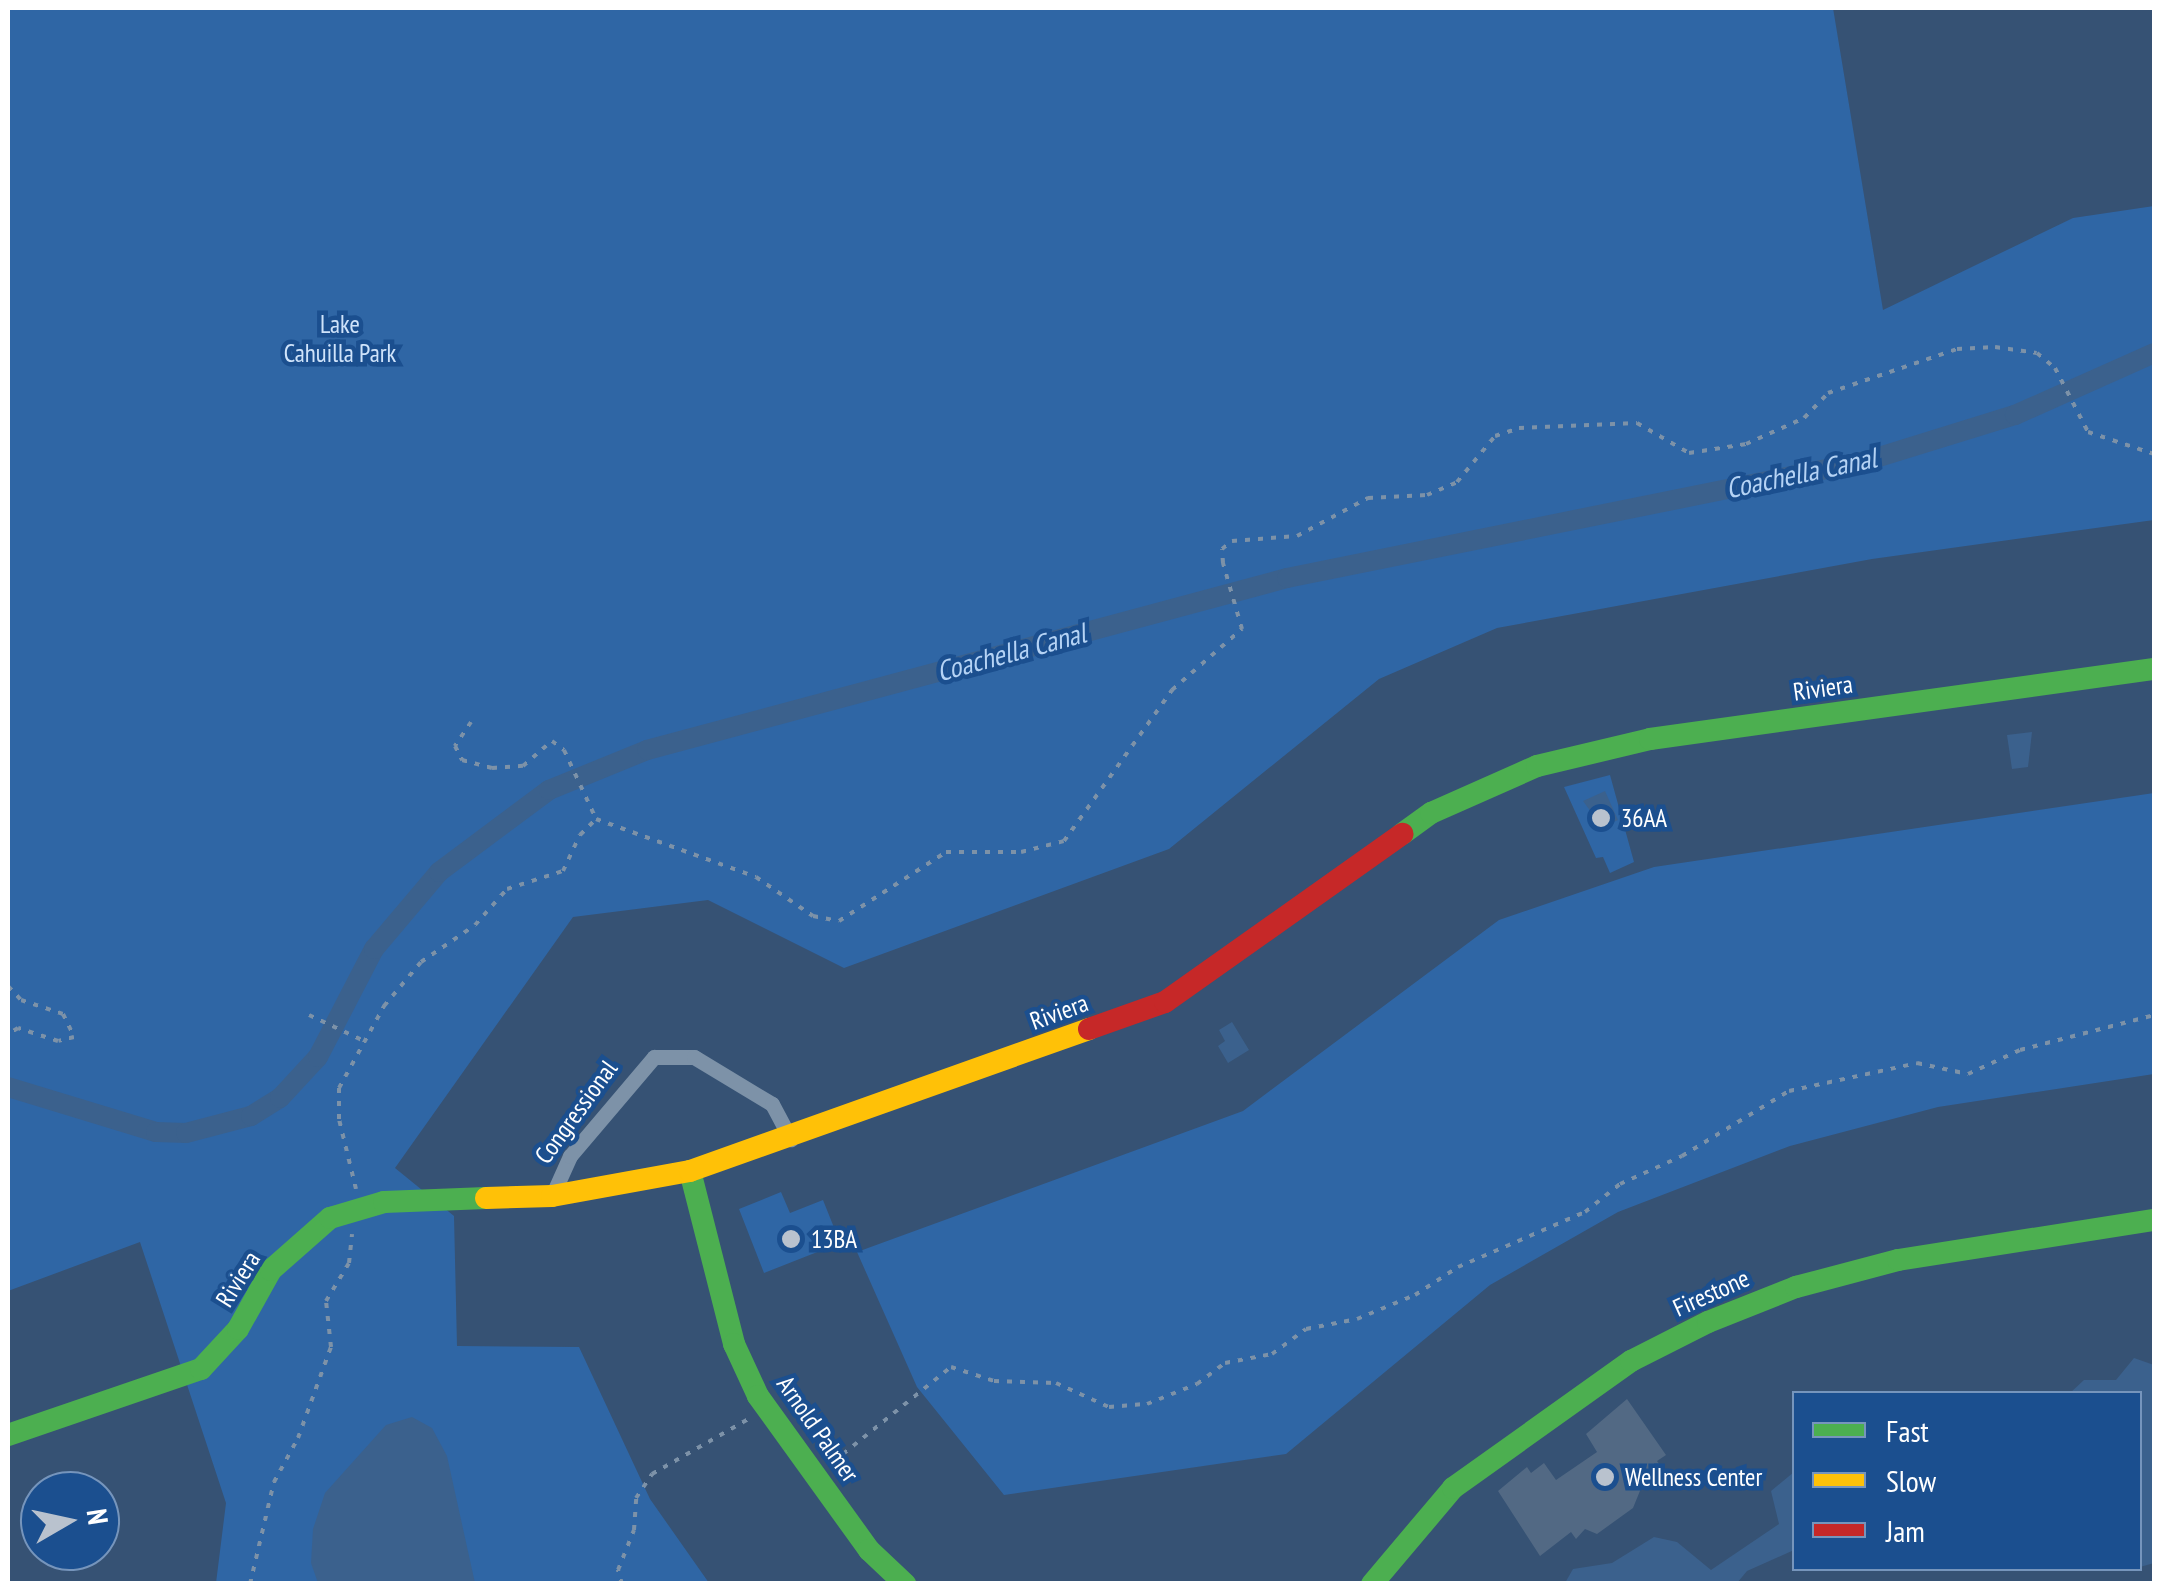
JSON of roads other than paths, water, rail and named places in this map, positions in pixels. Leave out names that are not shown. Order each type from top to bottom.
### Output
[{"type":"street","name":"Riviera","points":[[8,1435],[201,1369],[238,1329],[284,1258],[308,1233],[354,1209],[552,1196],[690,1171],[1165,1002],[1431,813],[1537,766],[1650,740],[2154,669]]},
{"type":"street","name":"Congressional","points":[[552,1196],[570,1156],[654,1057],[694,1057],[772,1104],[791,1138]]},
{"type":"street","name":"Arnold Palmer","points":[[690,1171],[734,1344],[780,1431],[869,1550],[905,1584]]},
{"type":"street","name":"Firestone","points":[[1372,1584],[1453,1488],[1631,1361],[1708,1322],[1796,1287],[1898,1260],[2154,1220]]},
{"type":"waterway","name":"Coachella Canal","points":[[8,1087],[156,1132],[186,1133],[251,1116],[280,1098],[318,1057],[374,949],[439,872],[549,790],[647,750],[1287,578],[1866,461],[2015,415],[2154,353]]},
{"type":"place","name":"36AA","points":[[1601,818]]},
{"type":"place","name":"13BA","points":[[791,1239]]},
{"type":"place","name":"Wellness Center","points":[[1605,1477]]},
{"type":"park label","name":"Lake Cahuilla Park","points":[[340,340]]}]
